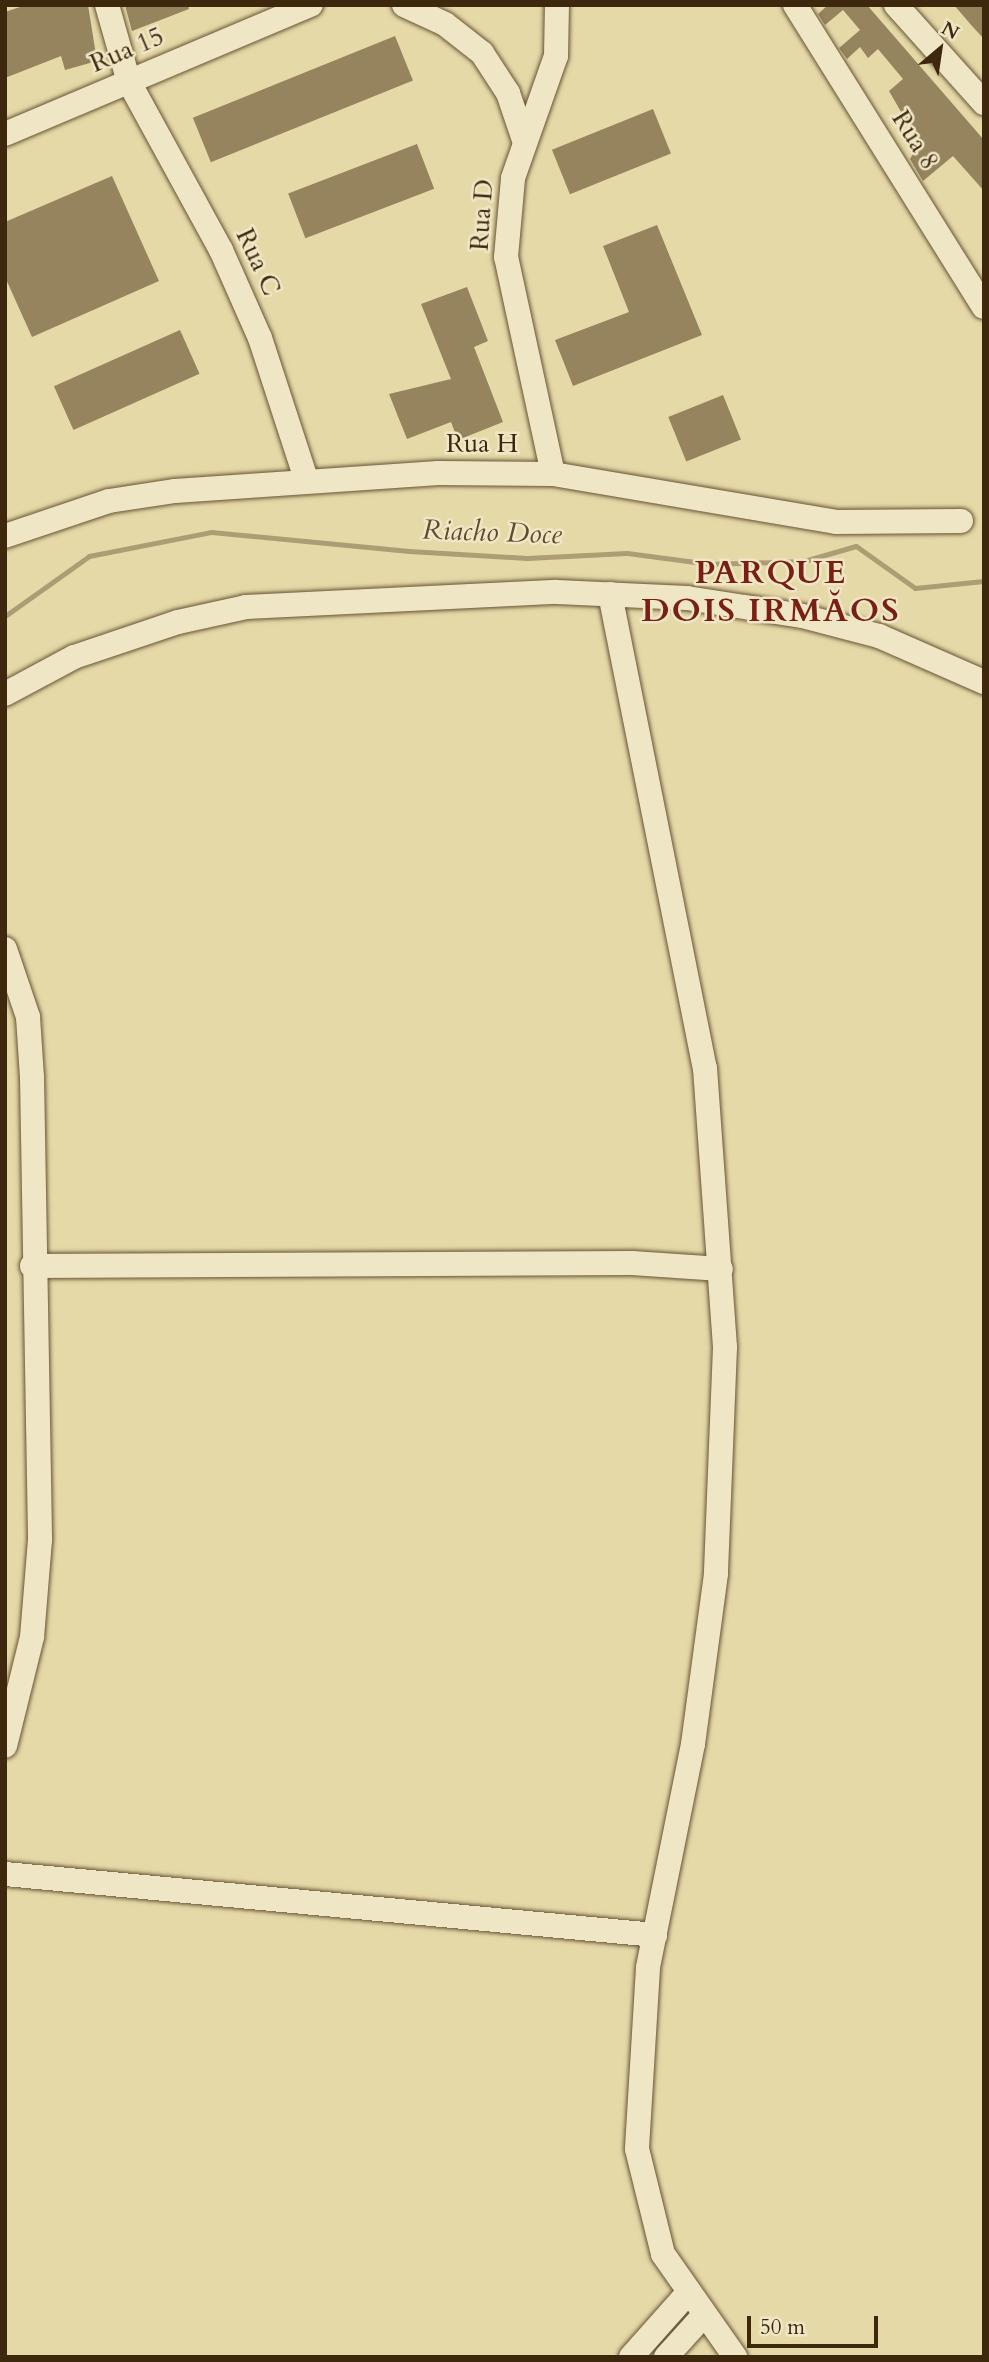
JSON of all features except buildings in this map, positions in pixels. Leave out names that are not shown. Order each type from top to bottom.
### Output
[{"type":"street","name":"Rua C","points":[[107,5],[129,82],[234,281],[306,479]]},
{"type":"street","points":[[404,5],[445,24],[482,53],[508,93],[523,140]]},
{"type":"street","name":"Rua D","points":[[553,474],[506,257],[508,207],[523,140],[556,56],[557,5]]},
{"type":"street","name":"Rua 8","points":[[795,5],[984,307]]},
{"type":"street","points":[[896,5],[984,103]]},
{"type":"street","name":"Rua 15","points":[[5,134],[298,8]]},
{"type":"street","name":"Rua H","points":[[5,536],[109,501],[306,479],[553,474],[836,522],[961,521]]},
{"type":"street","points":[[5,694],[74,657],[246,607],[424,594],[610,594],[687,598],[802,616],[879,636],[984,682]]},
{"type":"street","points":[[610,594],[705,1068],[721,1269],[723,1479],[716,1574],[693,1744],[655,1935],[640,2030],[637,2150],[663,2255],[687,2295],[735,2357]]},
{"type":"street","points":[[5,949],[28,1017],[38,1586],[5,1746]]},
{"type":"street","points":[[32,1266],[632,1263],[721,1269]]},
{"type":"street","points":[[5,1874],[655,1935]]},
{"type":"street","points":[[631,2357],[687,2295]]},
{"type":"street","points":[[666,2357],[703,2316]]},
{"type":"waterway","name":"Riacho Doce","points":[[5,616],[89,556],[211,532],[409,551],[527,558],[627,553],[710,564],[804,561],[856,546],[915,588],[984,581]]},
{"type":"district","name":"PARQUE DOIS IRMĂOS","points":[[771,592]]}]
